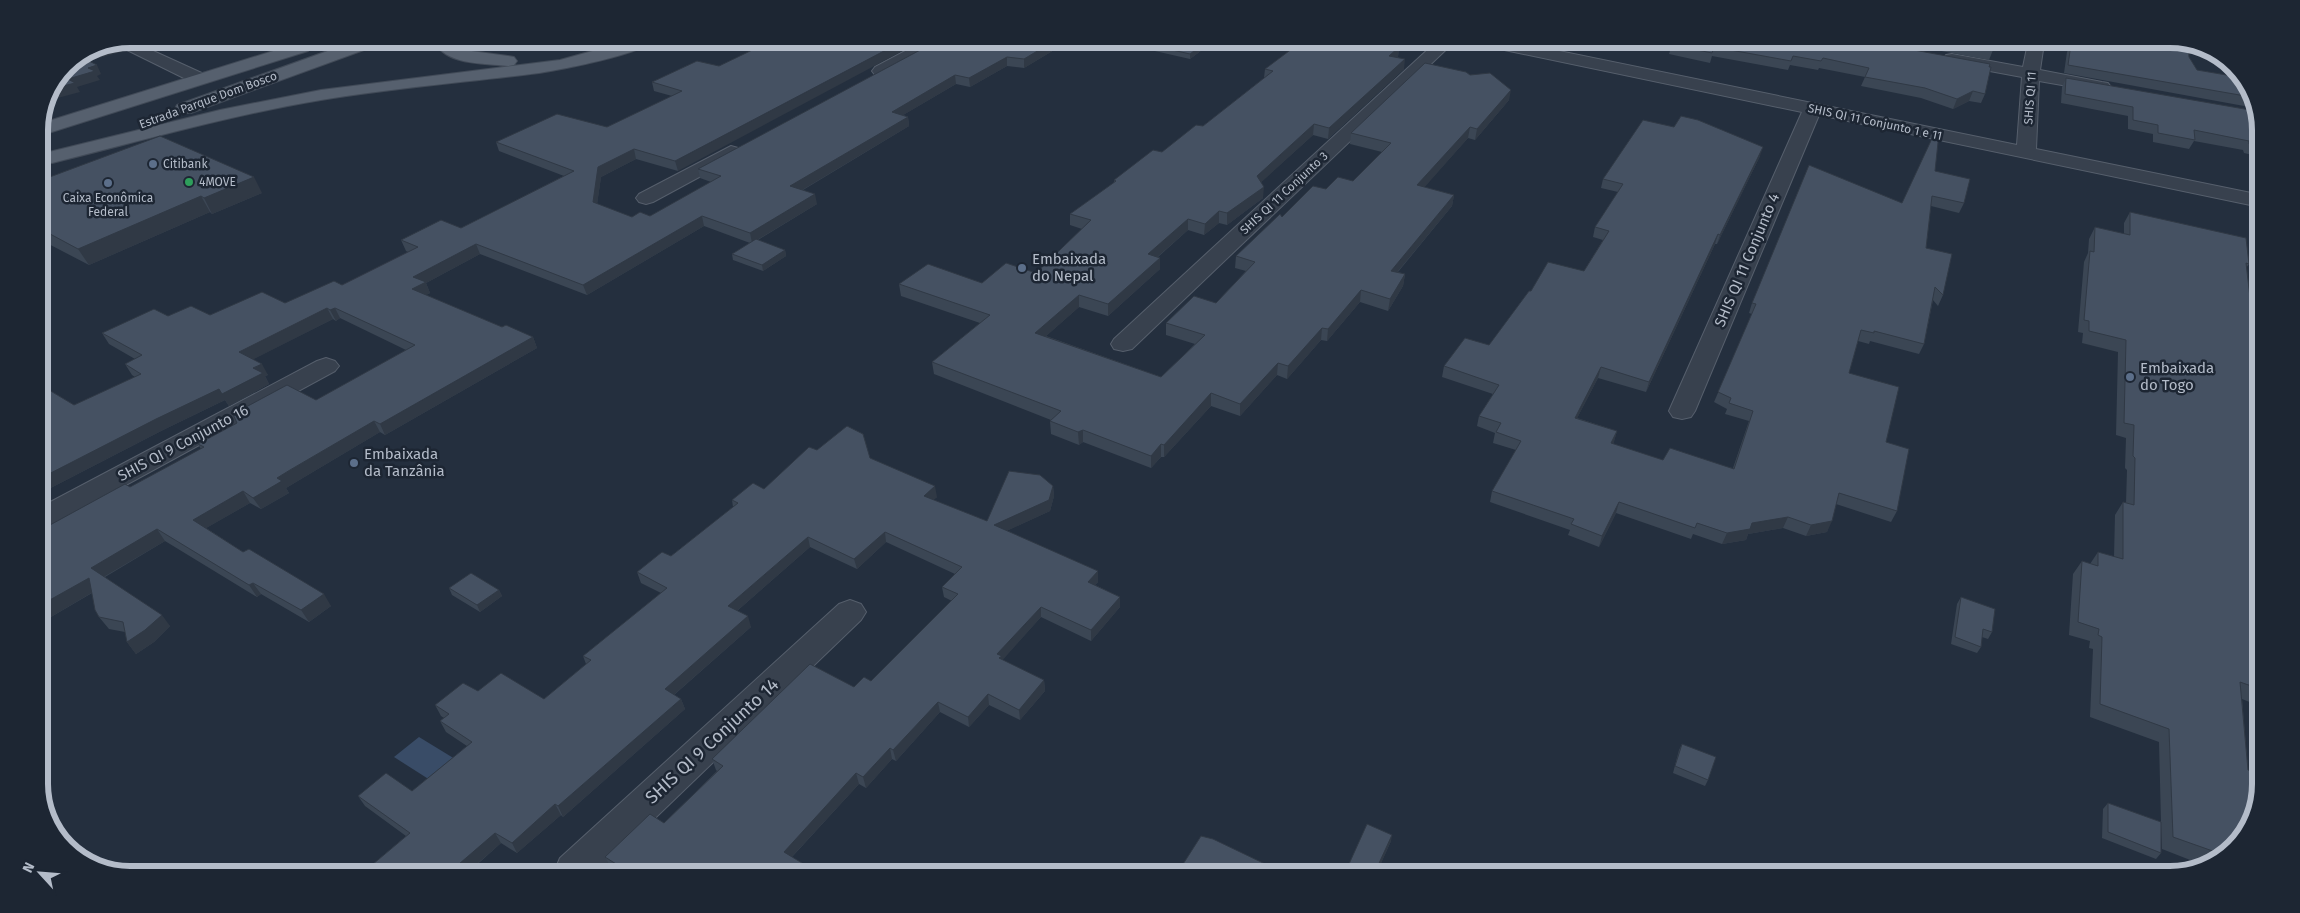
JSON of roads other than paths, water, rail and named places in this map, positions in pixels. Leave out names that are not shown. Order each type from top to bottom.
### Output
[{"type":"main road","name":"Estrada Parque Dom Bosco","points":[[48,127],[300,48]]},
{"type":"main road","name":"Estrada Parque Dom Bosco","points":[[48,158],[352,48]]},
{"type":"main road","points":[[450,48],[459,55],[493,60],[523,61],[577,54],[597,48]]},
{"type":"main road","points":[[48,159],[220,116],[321,95],[560,65],[626,48]]},
{"type":"street","points":[[133,48],[200,80]]},
{"type":"street","points":[[868,78],[923,48]]},
{"type":"street","name":"SHIS QI 11 Conjunto 3","points":[[1122,344],[1440,48]]},
{"type":"street","name":"SHIS QI 11 Conjunto 1 e 11","points":[[1519,48],[2252,199]]},
{"type":"street","name":"SHIS QI 11","points":[[2026,152],[2031,74],[2035,48]]},
{"type":"street","points":[[1937,57],[2116,90]]},
{"type":"street","name":"SHIS QI 11 Conjunto 4","points":[[1682,411],[1812,109]]},
{"type":"street","points":[[646,198],[748,143]]},
{"type":"street","name":"SHIS QI 9 Conjunto 16","points":[[48,515],[326,366]]},
{"type":"street","name":"SHIS QI 9 Conjunto 14","points":[[578,866],[850,612]]},
{"type":"water","points":[[419,737],[455,759],[430,780],[394,757]]},
{"type":"place","name":"Citibank","points":[[153,164]]},
{"type":"place","name":"4MOVE","points":[[189,182]]},
{"type":"place","name":"Caixa Econômica Federal","points":[[108,183]]},
{"type":"place","name":"Embaixada do Nepal","points":[[1022,268]]},
{"type":"place","name":"Embaixada do Togo","points":[[2130,377]]},
{"type":"place","name":"Embaixada da Tanzânia","points":[[354,463]]}]
